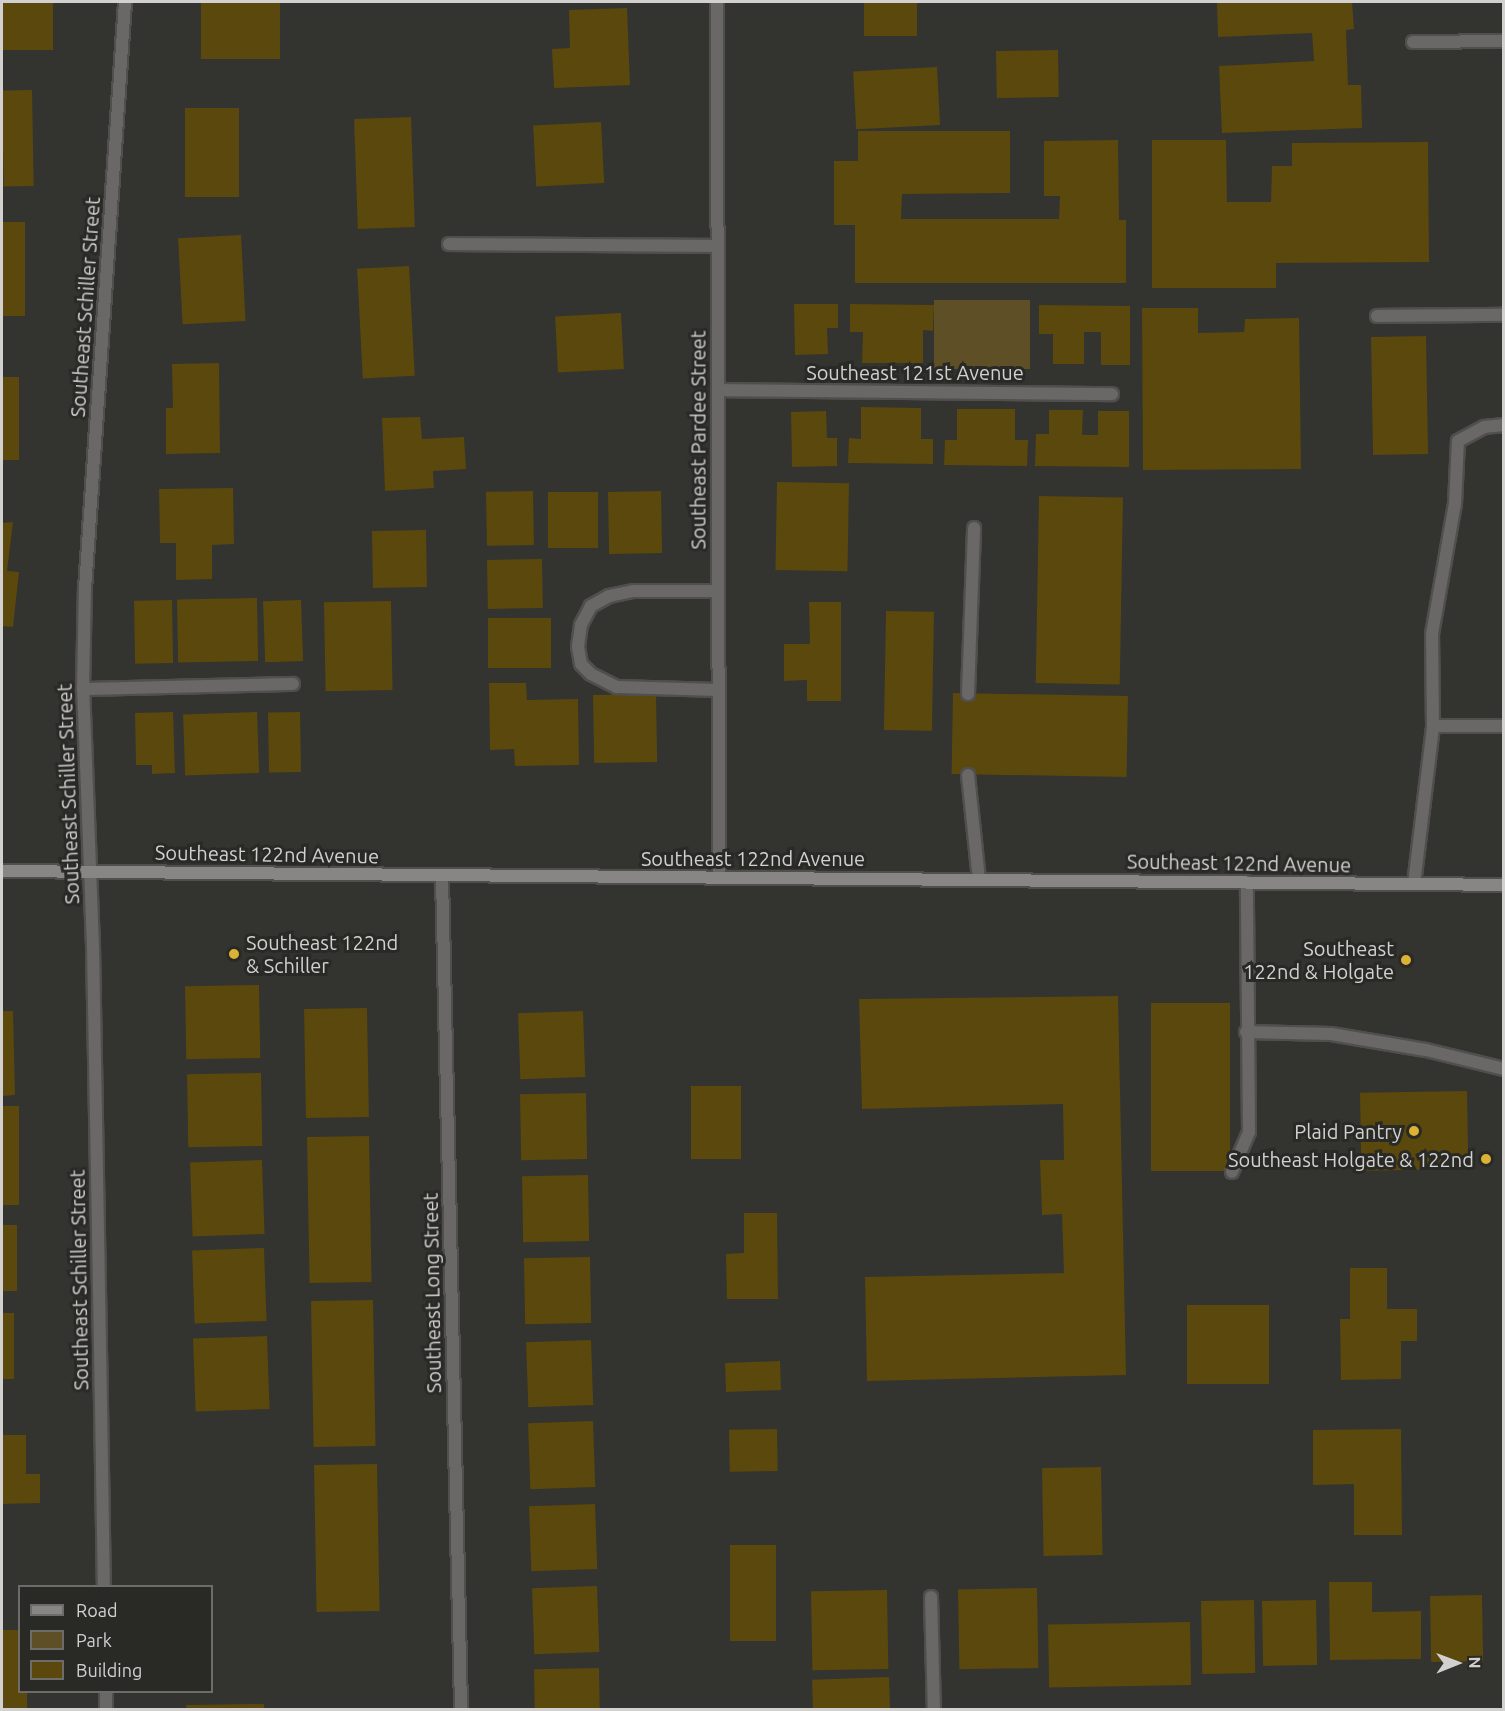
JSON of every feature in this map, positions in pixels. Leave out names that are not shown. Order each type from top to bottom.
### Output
[{"type":"main road","name":"Southeast 122nd Avenue","points":[[2,871],[1503,885]]},
{"type":"street","name":"Southeast Schiller Street","points":[[104,1585],[83,689],[85,589],[125,2]]},
{"type":"street","name":"Southeast Pardee Street","points":[[717,2],[719,877]]},
{"type":"street","points":[[1413,42],[1503,40]]},
{"type":"street","points":[[449,244],[717,246]]},
{"type":"street","points":[[1377,316],[1503,315]]},
{"type":"street","name":"Southeast 121st Avenue","points":[[718,390],[1112,394]]},
{"type":"street","points":[[1414,884],[1433,726],[1432,634],[1455,504],[1458,441],[1484,427],[1503,425]]},
{"type":"street","points":[[968,694],[974,528]]},
{"type":"street","points":[[718,591],[633,591],[609,596],[591,606],[581,625],[578,647],[581,664],[591,674],[617,687],[718,690]]},
{"type":"street","points":[[83,689],[292,684]]},
{"type":"street","points":[[1433,726],[1503,726]]},
{"type":"street","points":[[968,775],[979,879]]},
{"type":"street","name":"Southeast Long Street","points":[[442,876],[461,1710]]},
{"type":"street","points":[[1232,1172],[1249,1132],[1246,1032],[1247,882]]},
{"type":"street","points":[[1246,1032],[1331,1035],[1425,1050],[1503,1069]]},
{"type":"street","points":[[931,1597],[934,1710]]},
{"type":"street","points":[[106,1693],[106,1710]]},
{"type":"green space","points":[[934,300],[1030,300],[1030,369],[934,369]]},
{"type":"building","points":[[2,2],[53,2],[53,50],[2,50]]},
{"type":"building","points":[[201,2],[280,2],[280,59],[201,59]]},
{"type":"building","points":[[864,2],[917,2],[917,36],[864,36]]},
{"type":"building","points":[[1217,2],[1352,2],[1354,29],[1346,30],[1348,85],[1361,85],[1362,128],[1222,133],[1219,66],[1314,61],[1312,33],[1218,37]]},
{"type":"building","points":[[627,8],[630,85],[554,88],[552,49],[570,48],[569,10]]},
{"type":"building","points":[[1058,50],[1059,97],[997,98],[996,51]]},
{"type":"building","points":[[937,67],[940,125],[856,129],[853,71]]},
{"type":"building","points":[[32,90],[34,186],[4,187],[2,91]]},
{"type":"building","points":[[185,108],[239,108],[239,197],[185,197]]},
{"type":"building","points":[[411,117],[415,227],[358,229],[354,119]]},
{"type":"building","points":[[601,122],[604,183],[536,186],[533,126]]},
{"type":"building","points":[[858,131],[1010,131],[1010,193],[902,194],[901,219],[1059,219],[1060,196],[1044,196],[1044,141],[1118,140],[1119,220],[1126,220],[1126,283],[855,283],[855,225],[834,225],[834,161],[858,161]]},
{"type":"building","points":[[1152,140],[1226,140],[1227,202],[1271,202],[1272,166],[1292,166],[1292,143],[1428,142],[1429,262],[1276,263],[1276,288],[1152,288]]},
{"type":"building","points":[[2,222],[25,222],[25,316],[2,316]]},
{"type":"building","points":[[241,235],[246,321],[183,324],[178,238]]},
{"type":"building","points":[[409,266],[415,376],[363,379],[357,269]]},
{"type":"building","points":[[794,304],[838,304],[838,328],[827,328],[828,354],[795,355]]},
{"type":"building","points":[[850,304],[934,305],[933,331],[923,330],[923,363],[862,363],[863,332],[850,332]]},
{"type":"building","points":[[1039,305],[1130,306],[1130,365],[1101,365],[1101,332],[1084,332],[1084,364],[1053,364],[1053,334],[1039,334]]},
{"type":"building","points":[[1142,308],[1198,308],[1198,333],[1244,332],[1245,319],[1299,318],[1301,469],[1143,470]]},
{"type":"building","points":[[621,313],[624,369],[558,372],[555,316]]},
{"type":"building","points":[[1426,336],[1428,454],[1373,455],[1371,337]]},
{"type":"building","points":[[219,363],[220,453],[166,454],[166,408],[173,408],[172,364]]},
{"type":"building","points":[[2,377],[19,377],[19,460],[2,460]]},
{"type":"building","points":[[861,407],[921,408],[921,439],[933,439],[933,464],[848,463],[849,438],[861,439]]},
{"type":"building","points":[[957,409],[1015,409],[1015,440],[1028,440],[1027,466],[944,465],[945,440],[957,440]]},
{"type":"building","points":[[1049,410],[1083,410],[1082,435],[1098,435],[1098,411],[1129,411],[1129,467],[1035,466],[1036,434],[1049,434]]},
{"type":"building","points":[[826,411],[827,438],[837,438],[837,466],[792,467],[791,412]]},
{"type":"building","points":[[420,417],[422,439],[464,437],[466,469],[433,471],[434,488],[385,491],[382,418]]},
{"type":"building","points":[[777,482],[849,483],[847,571],[775,570]]},
{"type":"building","points":[[233,488],[234,544],[212,545],[212,579],[176,580],[176,543],[160,543],[159,489]]},
{"type":"building","points":[[533,491],[534,545],[487,546],[486,492]]},
{"type":"building","points":[[661,491],[662,553],[609,554],[608,492]]},
{"type":"building","points":[[548,492],[598,492],[598,548],[548,548]]},
{"type":"building","points":[[1039,496],[1123,497],[1120,684],[1036,683]]},
{"type":"building","points":[[13,522],[7,571],[19,572],[13,627],[2,626],[2,523]]},
{"type":"building","points":[[426,530],[427,587],[373,588],[372,531]]},
{"type":"building","points":[[542,559],[543,608],[488,609],[487,560]]},
{"type":"building","points":[[257,598],[258,661],[178,662],[177,599]]},
{"type":"building","points":[[172,600],[173,663],[135,664],[134,601]]},
{"type":"building","points":[[301,600],[303,661],[265,662],[263,601]]},
{"type":"building","points":[[391,601],[393,690],[326,691],[324,602]]},
{"type":"building","points":[[809,602],[841,602],[841,701],[807,701],[807,680],[784,681],[784,644],[810,644]]},
{"type":"building","points":[[886,611],[934,612],[932,731],[884,730]]},
{"type":"building","points":[[488,618],[551,618],[551,668],[488,668]]},
{"type":"building","points":[[489,683],[526,683],[527,700],[578,699],[579,765],[515,766],[514,749],[490,750]]},
{"type":"building","points":[[953,693],[1128,696],[1127,777],[952,774]]},
{"type":"building","points":[[656,694],[657,762],[594,763],[593,695]]},
{"type":"building","points":[[173,712],[175,773],[152,774],[152,765],[136,765],[135,713]]},
{"type":"building","points":[[257,712],[259,773],[185,776],[183,715]]},
{"type":"building","points":[[300,712],[301,772],[269,773],[268,713]]},
{"type":"building","points":[[259,985],[260,1058],[186,1059],[185,986]]},
{"type":"building","points":[[1118,996],[1126,1375],[867,1381],[865,1277],[1064,1273],[1062,1214],[1042,1215],[1040,1160],[1064,1160],[1063,1104],[862,1109],[859,999]]},
{"type":"building","points":[[1151,1003],[1230,1003],[1230,1171],[1151,1171]]},
{"type":"building","points":[[367,1008],[369,1117],[306,1118],[304,1009]]},
{"type":"building","points":[[2,1011],[13,1011],[15,1095],[2,1096]]},
{"type":"building","points":[[583,1011],[585,1077],[520,1079],[518,1013]]},
{"type":"building","points":[[261,1073],[262,1146],[188,1147],[187,1074]]},
{"type":"building","points":[[691,1086],[741,1086],[741,1159],[691,1159]]},
{"type":"building","name":"Plaid Pantry","points":[[1467,1091],[1468,1169],[1361,1171],[1360,1093]]},
{"type":"building","points":[[586,1093],[587,1159],[521,1160],[520,1094]]},
{"type":"building","points":[[2,1106],[19,1106],[19,1205],[2,1205]]},
{"type":"building","points":[[369,1136],[372,1282],[310,1283],[307,1137]]},
{"type":"building","points":[[262,1160],[265,1234],[193,1236],[190,1163]]},
{"type":"building","points":[[588,1175],[589,1241],[523,1242],[522,1176]]},
{"type":"building","points":[[744,1213],[777,1213],[778,1299],[727,1299],[726,1254],[744,1253]]},
{"type":"building","points":[[2,1225],[17,1225],[17,1291],[2,1291]]},
{"type":"building","points":[[264,1248],[267,1321],[195,1323],[192,1251]]},
{"type":"building","points":[[590,1257],[591,1323],[525,1324],[524,1258]]},
{"type":"building","points":[[1350,1268],[1387,1268],[1387,1309],[1417,1309],[1417,1341],[1401,1341],[1401,1379],[1341,1380],[1340,1319],[1350,1319]]},
{"type":"building","points":[[373,1300],[376,1446],[314,1447],[311,1301]]},
{"type":"building","points":[[1187,1305],[1269,1305],[1269,1384],[1187,1384]]},
{"type":"building","points":[[2,1313],[14,1313],[14,1379],[2,1379]]},
{"type":"building","points":[[267,1336],[270,1409],[196,1412],[193,1339]]},
{"type":"building","points":[[591,1340],[593,1405],[528,1407],[526,1342]]},
{"type":"building","points":[[780,1361],[781,1390],[726,1392],[725,1363]]},
{"type":"building","points":[[593,1421],[595,1487],[530,1489],[528,1423]]},
{"type":"building","points":[[777,1429],[778,1471],[730,1472],[729,1430]]},
{"type":"building","points":[[1401,1429],[1402,1535],[1354,1535],[1354,1484],[1313,1485],[1313,1430]]},
{"type":"building","points":[[2,1435],[26,1435],[26,1474],[40,1474],[40,1503],[2,1504]]},
{"type":"building","points":[[377,1464],[380,1611],[317,1612],[314,1465]]},
{"type":"building","points":[[1101,1467],[1103,1555],[1044,1556],[1042,1468]]},
{"type":"building","points":[[595,1504],[597,1569],[531,1571],[529,1506]]},
{"type":"building","points":[[730,1545],[776,1545],[776,1641],[730,1641]]},
{"type":"building","points":[[1329,1582],[1372,1582],[1372,1612],[1421,1611],[1421,1659],[1330,1660]]},
{"type":"building","points":[[597,1586],[599,1652],[534,1654],[532,1588]]},
{"type":"building","points":[[1037,1588],[1038,1668],[959,1669],[958,1589]]},
{"type":"building","points":[[887,1590],[888,1669],[812,1670],[811,1591]]},
{"type":"building","points":[[1482,1595],[1483,1661],[1431,1662],[1430,1596]]},
{"type":"building","points":[[1254,1600],[1255,1673],[1202,1674],[1201,1601]]},
{"type":"building","points":[[1316,1600],[1317,1665],[1263,1666],[1262,1601]]},
{"type":"building","points":[[1190,1622],[1191,1685],[1049,1687],[1048,1624]]},
{"type":"building","points":[[2,1630],[18,1630],[18,1693],[27,1693],[27,1710],[2,1710]]},
{"type":"building","points":[[599,1668],[600,1710],[535,1710],[534,1669]]},
{"type":"building","points":[[889,1677],[890,1710],[813,1710],[812,1680]]},
{"type":"building","points":[[264,1704],[264,1710],[187,1710],[186,1705]]},
{"type":"place","name":"Southeast 122nd & Schiller","points":[[234,954]]},
{"type":"place","name":"Southeast 122nd & Holgate","points":[[1406,960]]},
{"type":"place","name":"Plaid Pantry","points":[[1414,1131]]},
{"type":"place","name":"Southeast Holgate & 122nd","points":[[1486,1159]]}]
